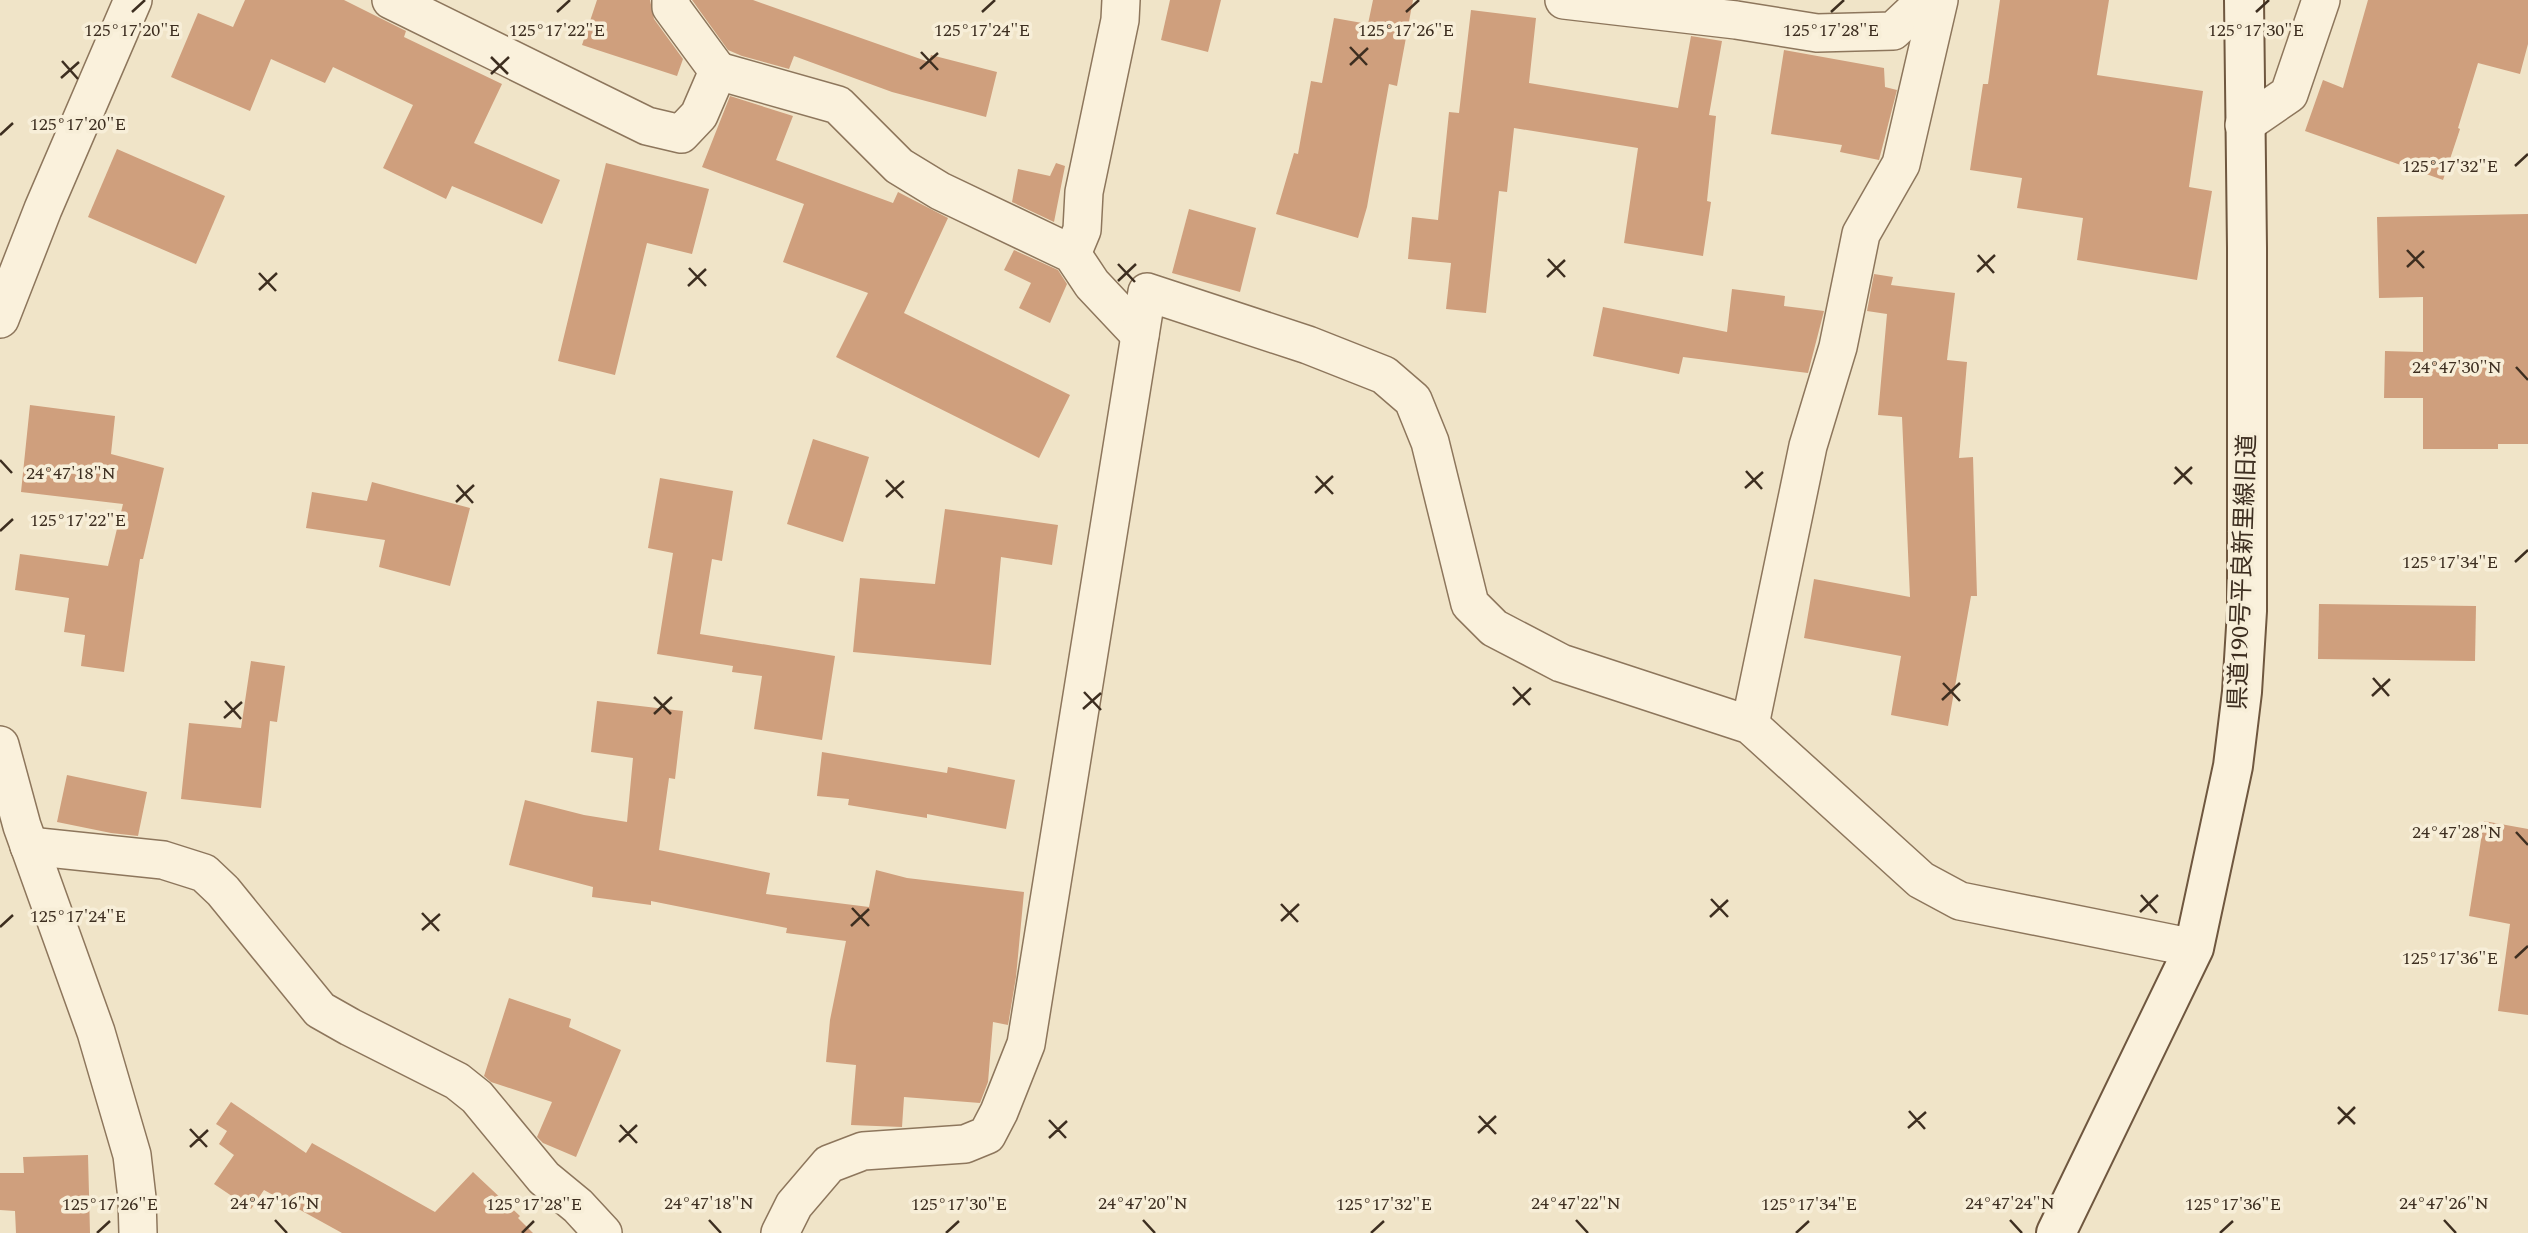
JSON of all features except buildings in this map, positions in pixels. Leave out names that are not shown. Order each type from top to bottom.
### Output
[{"type":"street","points":[[0,319],[43,209],[133,0]]},
{"type":"street","points":[[391,0],[647,126],[681,134],[699,115],[718,71]]},
{"type":"street","points":[[671,0],[671,7],[718,71],[838,105],[900,166],[940,191],[1072,254],[1092,284],[1140,335]]},
{"type":"street","points":[[1072,254],[1082,230],[1084,192],[1120,20],[1121,0]]},
{"type":"street","points":[[1564,0],[1736,20],[1817,33],[1894,32],[1926,0]]},
{"type":"street","points":[[1750,724],[1808,446],[1838,347],[1861,234],[1900,164],[1939,0]]},
{"type":"street","name":"県道190号平良新里線旧道","points":[[2056,1233],[2194,948],[2233,766],[2247,611],[2244,0]]},
{"type":"street","points":[[2244,125],[2289,94],[2321,0]]},
{"type":"street","points":[[780,1233],[794,1205],[829,1164],[863,1151],[965,1144],[987,1135],[1026,1044],[1147,292],[1308,345],[1384,374],[1413,400],[1430,442],[1469,604],[1494,628],[1561,663],[1750,724],[1921,880],[1960,901],[2194,948]]},
{"type":"street","points":[[0,747],[29,846],[96,1032],[132,1155],[138,1233]]},
{"type":"street","points":[[29,846],[163,860],[204,873],[223,891],[320,1010],[457,1081],[477,1097],[544,1178],[578,1206],[603,1233]]}]
